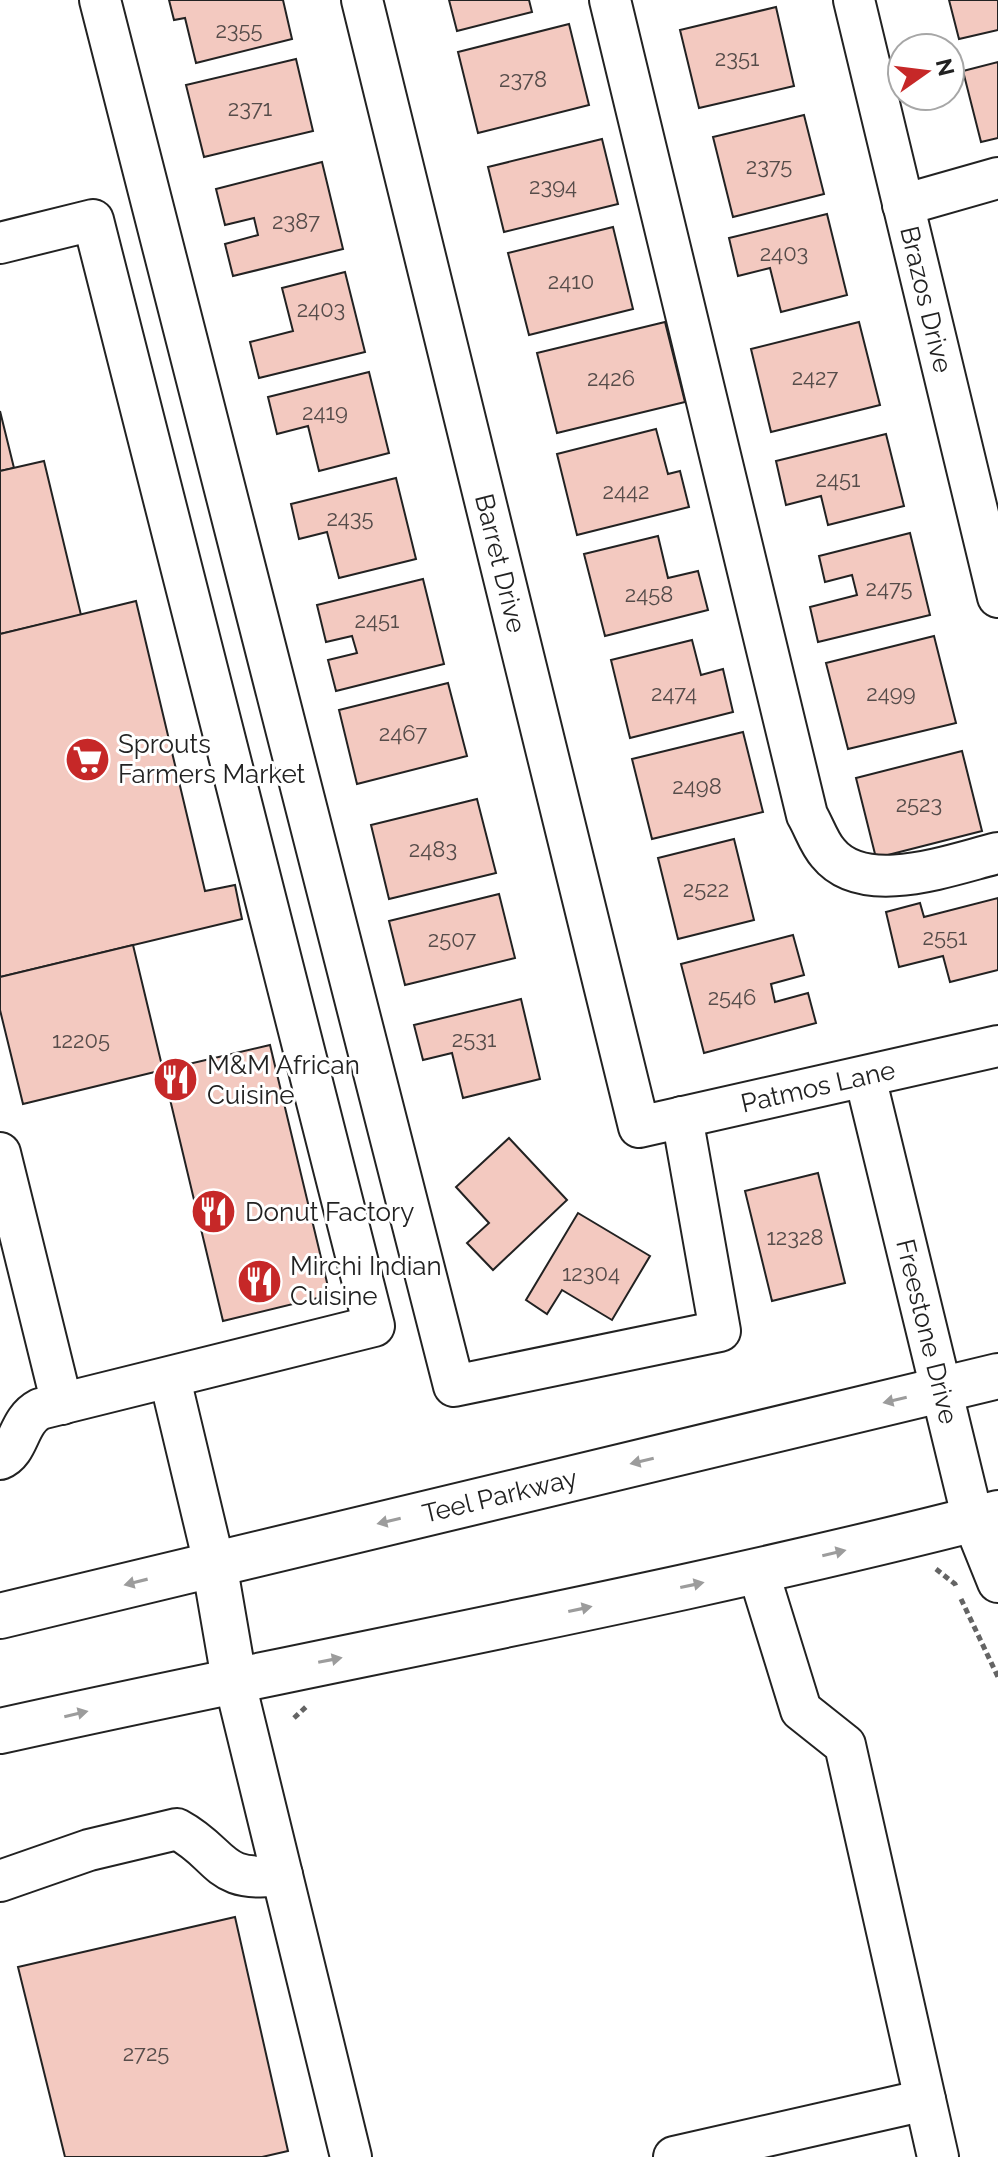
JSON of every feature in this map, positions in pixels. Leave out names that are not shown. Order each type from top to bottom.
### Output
[{"type":"main road","name":"Teel Parkway","points":[[0,1616],[998,1376]]},
{"type":"main road","points":[[0,1731],[234,1679],[758,1571],[986,1516]]},
{"type":"main road","points":[[214,1563],[234,1679]]},
{"type":"street","points":[[100,0],[454,1386],[720,1331],[682,1117]]},
{"type":"street","name":"Barret Drive","points":[[362,0],[639,1127]]},
{"type":"street","points":[[610,0],[807,815],[829,855],[854,872],[896,877],[998,853]]},
{"type":"street","name":"Brazos Drive","points":[[854,0],[998,597]]},
{"type":"street","points":[[903,205],[998,178]]},
{"type":"street","points":[[0,243],[93,220],[374,1326],[33,1413],[22,1425],[10,1453],[0,1459]]},
{"type":"street","name":"Patmos Lane","points":[[639,1127],[998,1046]]},
{"type":"street","name":"Freestone Drive","points":[[865,1077],[941,1389],[986,1516],[998,1582]]},
{"type":"street","points":[[0,1153],[62,1404]]},
{"type":"street","points":[[170,1379],[214,1563]]},
{"type":"street","points":[[758,1571],[801,1710],[845,1745],[938,2157]]},
{"type":"street","points":[[234,1679],[351,2157]]},
{"type":"street","points":[[0,1881],[89,1850],[177,1829],[193,1838],[230,1872],[254,1879],[282,1875]]},
{"type":"street","points":[[674,2157],[925,2100]]},
{"type":"path","points":[[934,1567],[955,1584],[988,1662],[998,1677]]},
{"type":"building","points":[[169,0],[283,0],[292,39],[196,63],[185,18],[174,20]]},
{"type":"building","points":[[449,0],[529,0],[532,12],[457,31]]},
{"type":"building","points":[[949,0],[998,0],[998,30],[966,37],[966,32],[957,32]]},
{"type":"building","points":[[776,7],[794,86],[699,108],[680,30]]},
{"type":"building","points":[[569,24],[589,105],[478,133],[458,52]]},
{"type":"building","points":[[296,59],[313,131],[204,157],[186,85]]},
{"type":"building","points":[[998,62],[998,138],[981,142],[966,83],[966,70]]},
{"type":"building","points":[[804,115],[824,194],[733,217],[713,137]]},
{"type":"building","points":[[602,139],[618,204],[504,232],[488,167]]},
{"type":"building","points":[[322,162],[343,249],[233,276],[225,244],[258,235],[254,218],[225,225],[216,189]]},
{"type":"building","points":[[827,214],[847,295],[781,312],[770,268],[738,276],[729,238]]},
{"type":"building","points":[[613,227],[633,309],[529,335],[508,253]]},
{"type":"building","points":[[345,272],[365,352],[259,378],[250,342],[293,331],[282,288]]},
{"type":"building","points":[[665,322],[685,402],[557,433],[537,353]]},
{"type":"building","points":[[859,322],[880,405],[771,432],[751,349]]},
{"type":"building","points":[[369,372],[389,453],[319,471],[308,426],[277,434],[268,397]]},
{"type":"building","points":[[0,411],[14,468],[0,471]]},
{"type":"building","points":[[656,429],[668,474],[680,471],[689,507],[577,535],[557,454]]},
{"type":"building","points":[[886,434],[904,506],[828,525],[821,496],[786,505],[776,461]]},
{"type":"building","points":[[44,461],[81,615],[0,634],[0,471]]},
{"type":"building","points":[[396,478],[416,559],[339,578],[327,532],[299,539],[291,504]]},
{"type":"building","points":[[910,533],[930,615],[818,642],[810,607],[857,595],[852,575],[825,582],[819,556]]},
{"type":"building","points":[[658,536],[668,578],[698,571],[708,610],[605,636],[584,554]]},
{"type":"building","points":[[423,579],[444,664],[336,691],[328,660],[357,653],[352,636],[326,642],[317,605]]},
{"type":"building","name":"Sprouts Farmers Market","points":[[136,601],[205,891],[235,885],[242,919],[0,977],[0,634]]},
{"type":"building","points":[[934,636],[956,723],[848,749],[826,663]]},
{"type":"building","points":[[692,640],[701,675],[723,669],[733,712],[630,738],[611,660]]},
{"type":"building","points":[[448,683],[467,756],[357,784],[339,710]]},
{"type":"building","points":[[743,732],[763,812],[652,839],[632,759]]},
{"type":"building","points":[[962,751],[982,831],[876,858],[856,778]]},
{"type":"building","points":[[477,799],[496,873],[389,899],[371,825]]},
{"type":"building","points":[[734,839],[754,920],[678,939],[658,858]]},
{"type":"building","points":[[499,894],[515,958],[405,985],[389,921]]},
{"type":"building","points":[[998,898],[998,970],[950,982],[943,956],[899,967],[886,912],[920,903],[924,917]]},
{"type":"building","points":[[793,935],[804,975],[771,984],[775,1002],[808,993],[816,1023],[704,1053],[681,964]]},
{"type":"building","points":[[133,945],[163,1070],[23,1104],[0,1010],[0,977]]},
{"type":"building","points":[[521,999],[540,1079],[463,1098],[452,1053],[423,1060],[414,1025]]},
{"type":"building","points":[[270,1045],[330,1295],[223,1321],[163,1070]]},
{"type":"building","points":[[509,1138],[567,1200],[493,1270],[467,1243],[489,1223],[456,1187]]},
{"type":"building","points":[[818,1173],[845,1283],[772,1301],[745,1191]]},
{"type":"building","points":[[578,1213],[650,1256],[612,1320],[562,1290],[547,1314],[526,1300]]},
{"type":"building","points":[[235,1917],[288,2151],[262,2157],[65,2157],[18,1967]]},
{"type":"place","name":"Sprouts Farmers Market","points":[[87,759]]},
{"type":"place","name":"M&M African Cuisine","points":[[176,1080]]},
{"type":"place","name":"Donut Factory","points":[[214,1212]]},
{"type":"place","name":"Mirchi Indian Cuisine","points":[[259,1281]]}]
